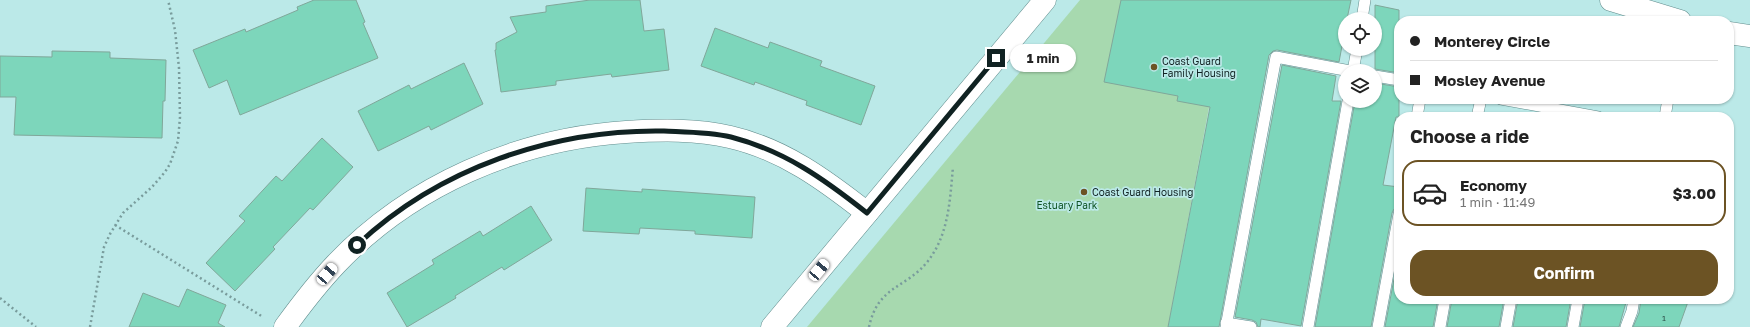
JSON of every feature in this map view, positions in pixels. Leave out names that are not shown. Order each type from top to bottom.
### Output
[{"type":"street","points":[[772,327],[1045,0]]},
{"type":"street","points":[[1611,0],[1664,16]]},
{"type":"street","points":[[1734,34],[1750,36]]},
{"type":"street","points":[[276,323],[309,294],[336,264],[367,235],[402,209],[438,186],[474,168],[513,153],[554,142],[599,134],[648,131],[690,132],[730,137],[763,148],[796,162],[821,178],[867,213]]},
{"type":"lane","points":[[1363,12],[1365,0]]},
{"type":"lane","points":[[1251,327],[1226,325],[1276,57],[1338,69]]},
{"type":"lane","points":[[1382,77],[1394,79]]},
{"type":"lane","points":[[1519,104],[1548,112]]},
{"type":"lane","points":[[1308,327],[1347,108]]},
{"type":"lane","points":[[1378,327],[1394,241]]},
{"type":"lane","points":[[1440,327],[1444,304]]},
{"type":"lane","points":[[1506,327],[1510,304]]},
{"type":"lane","points":[[1573,327],[1577,304]]},
{"type":"lane","points":[[1626,327],[1633,304]]},
{"type":"path","points":[[90,327],[104,247],[123,213],[152,187],[170,164],[178,141],[180,117],[179,68],[175,30],[168,0]]},
{"type":"path","points":[[869,327],[872,313],[878,302],[886,293],[918,272],[929,260],[939,243],[946,223],[949,208],[953,167]]},
{"type":"path","points":[[115,225],[276,323]]},
{"type":"path","points":[[0,298],[36,327]]},
{"type":"green space","name":"Estuary Park","points":[[1080,0],[1229,0],[1168,327],[807,327]]},
{"type":"building","points":[[314,0],[356,0],[365,22],[363,23],[378,58],[240,115],[227,80],[209,88],[193,50],[245,29],[246,32],[298,10],[297,7]]},
{"type":"building","points":[[590,0],[640,0],[644,31],[664,29],[669,70],[612,77],[611,74],[556,81],[556,85],[501,92],[495,50],[496,43],[517,32],[510,17],[546,12],[546,6]]},
{"type":"building","points":[[1121,0],[1351,0],[1348,12],[1338,12],[1338,56],[1340,56],[1339,62],[1277,50],[1273,51],[1269,55],[1219,327],[1168,327],[1210,107],[1177,101],[1178,96],[1104,82]]},
{"type":"building","points":[[1375,5],[1399,10],[1399,16],[1394,16],[1394,72],[1382,70],[1382,64],[1375,64],[1375,56],[1382,56],[1382,12],[1375,12]]},
{"type":"building","points":[[715,28],[768,48],[770,42],[822,61],[820,66],[875,86],[861,125],[806,105],[807,101],[755,82],[754,85],[701,66]]},
{"type":"building","points":[[52,51],[110,52],[110,58],[166,60],[162,138],[14,135],[16,97],[0,97],[0,56],[52,57]]},
{"type":"building","points":[[464,63],[483,104],[431,130],[429,126],[378,151],[358,111],[409,85],[411,89]]},
{"type":"building","points":[[1282,65],[1336,76],[1332,101],[1338,101],[1338,108],[1340,108],[1301,326],[1261,319],[1260,327],[1258,327],[1256,322],[1252,320],[1235,317]]},
{"type":"building","points":[[1382,84],[1394,86],[1394,104],[1399,104],[1399,112],[1394,112],[1394,127],[1383,185],[1394,186],[1394,209],[1371,327],[1315,327],[1354,108],[1382,108]]},
{"type":"building","points":[[322,138],[353,167],[313,210],[310,208],[273,247],[275,249],[235,291],[206,263],[245,221],[239,216],[276,176],[282,181]]},
{"type":"building","points":[[586,188],[642,192],[642,189],[755,197],[752,238],[695,234],[695,231],[640,228],[639,234],[583,231]]},
{"type":"building","points":[[531,206],[552,240],[504,270],[502,267],[455,296],[456,298],[407,327],[387,293],[434,264],[432,260],[480,231],[483,236]]},
{"type":"building","points":[[1394,279],[1394,304],[1437,304],[1433,327],[1385,327]]},
{"type":"building","points":[[187,289],[226,305],[218,323],[225,327],[129,327],[143,293],[179,307]]},
{"type":"building","points":[[1451,304],[1503,304],[1499,327],[1447,327]]},
{"type":"building","points":[[1517,304],[1570,304],[1566,327],[1513,327]]},
{"type":"building","points":[[1584,304],[1626,304],[1619,327],[1580,327]]},
{"type":"building","points":[[1640,304],[1687,304],[1679,327],[1633,327],[1639,313]]},
{"type":"place","name":"Coast Guard Family Housing","points":[[1154,67]]},
{"type":"place","name":"Coast Guard Housing","points":[[1084,192]]},
{"type":"route","points":[[357,245],[367,235],[402,209],[438,186],[474,168],[513,153],[554,142],[599,134],[648,131],[690,132],[730,137],[763,148],[796,162],[821,178],[867,213],[996,58]]}]
